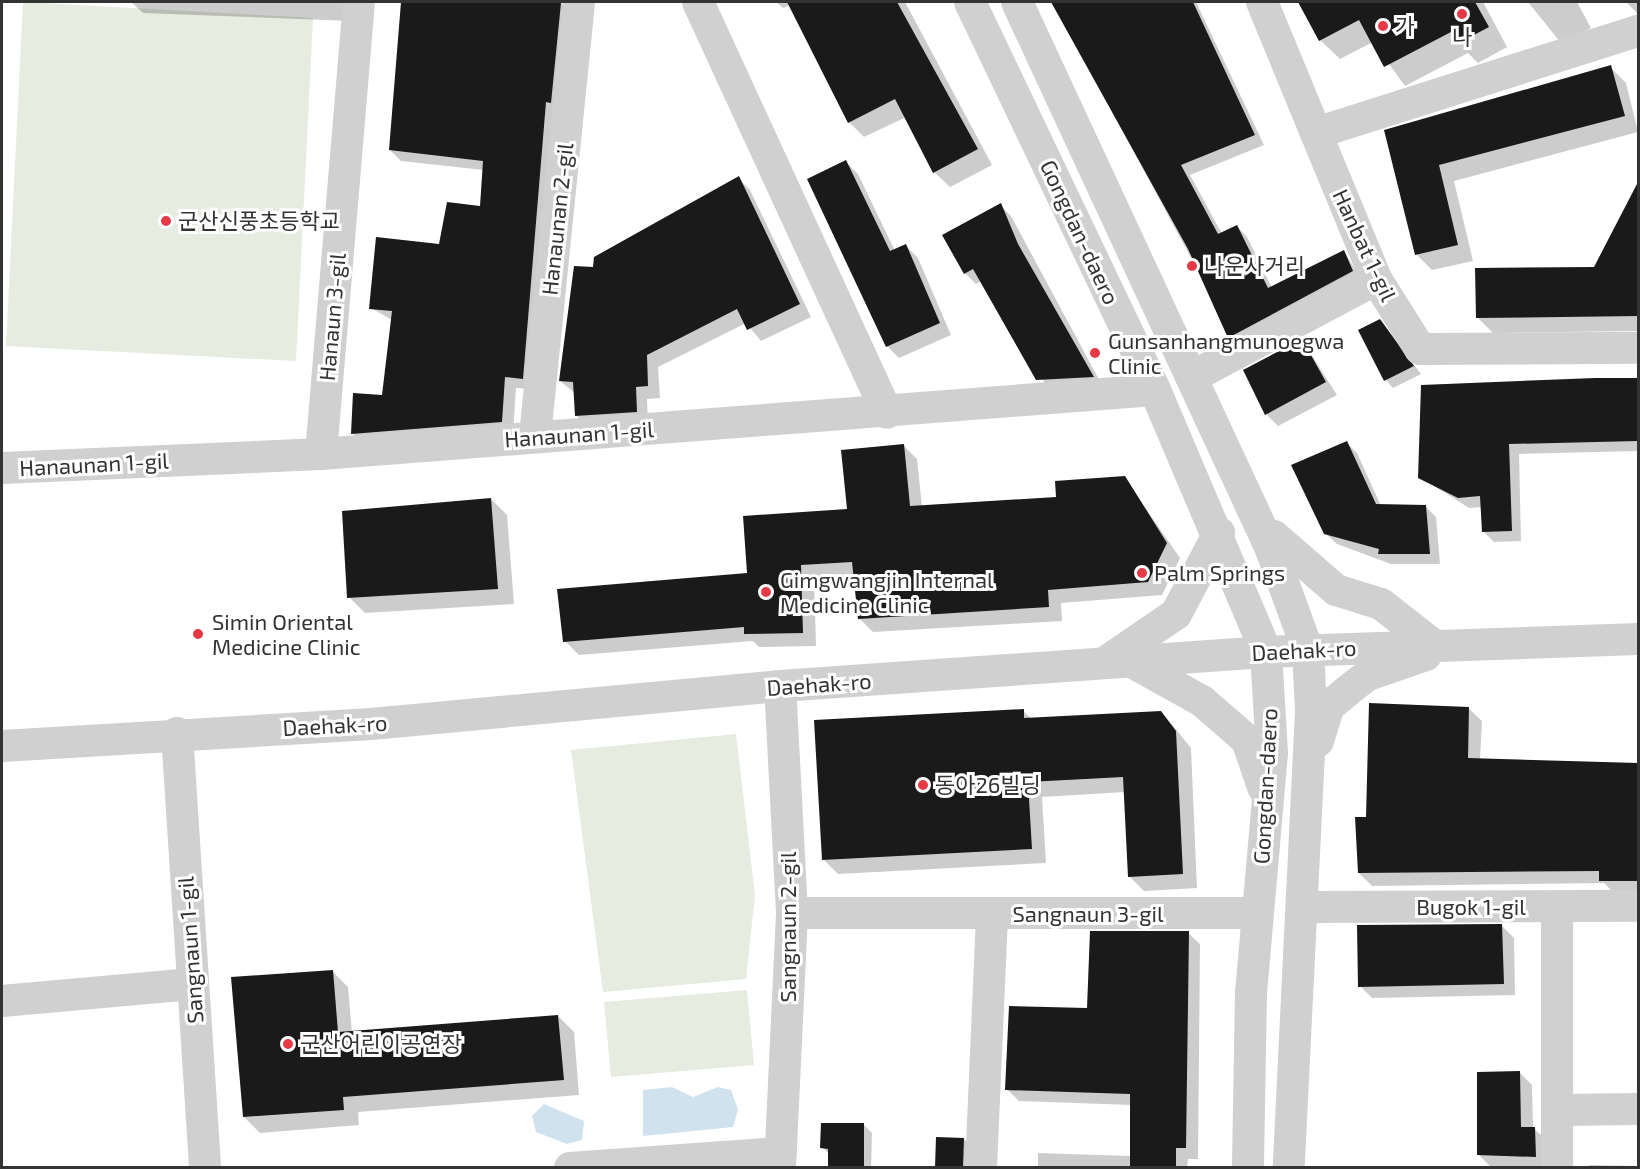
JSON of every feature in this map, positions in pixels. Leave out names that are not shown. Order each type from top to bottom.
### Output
[{"type":"street","name":"Hanaun 3-gil","points":[[321,454],[359,2]]},
{"type":"street","name":"Hanaunan 2-gil","points":[[535,436],[579,2]]},
{"type":"street","points":[[698,2],[887,413]]},
{"type":"street","name":"Gongdan-daero","points":[[970,2],[1155,390],[1220,533],[1266,652],[1272,753],[1256,913],[1248,1167]]},
{"type":"street","name":"Gongdan-daero","points":[[1017,2],[1256,515],[1290,593],[1308,651],[1309,768],[1304,907],[1289,1167]]},
{"type":"street","name":"Hanbat 1-gil","points":[[1262,2],[1376,279],[1420,349],[1638,348]]},
{"type":"street","points":[[1316,133],[1638,31]]},
{"type":"street","points":[[1192,377],[1376,279]]},
{"type":"street","name":"Hanaunan 1-gil","points":[[2,468],[321,454],[535,436],[887,413],[1155,390]]},
{"type":"street","points":[[1256,515],[1302,566],[1336,590],[1381,604],[1446,645]]},
{"type":"street","points":[[1220,533],[1176,614],[1117,662],[1202,701],[1247,740],[1267,800]]},
{"type":"street","name":"Daehak-ro","points":[[2,746],[177,733],[371,724],[780,686],[1266,652],[1638,639]]},
{"type":"street","points":[[1309,768],[1329,706],[1368,675],[1446,645]]},
{"type":"street","name":"Sangnaun 2-gil","points":[[780,686],[792,913],[780,1160]]},
{"type":"street","name":"Sangnaun 1-gil","points":[[177,733],[205,1167]]},
{"type":"street","name":"Bugok 1-gil","points":[[1304,907],[1638,906]]},
{"type":"street","points":[[1557,907],[1557,1167]]},
{"type":"street","points":[[792,913],[992,915]]},
{"type":"street","name":"Sangnaun 3-gil","points":[[981,1167],[992,915],[1256,913]]},
{"type":"street","points":[[2,1001],[192,984]]},
{"type":"street","points":[[1558,1110],[1638,1109]]},
{"type":"street","points":[[570,1167],[780,1160]]},
{"type":"shaded area","name":"군산신풍초등학교","points":[[23,2],[313,18],[296,361],[6,346]]},
{"type":"shaded area","points":[[736,734],[755,895],[746,979],[603,992],[571,750]]},
{"type":"shaded area","points":[[747,990],[754,1065],[611,1077],[604,1002]]},
{"type":"water","points":[[672,1087],[693,1097],[718,1087],[731,1090],[738,1110],[733,1127],[643,1136],[643,1090]]},
{"type":"water","points":[[544,1104],[584,1121],[582,1140],[567,1144],[536,1132],[532,1116]]},
{"type":"building","points":[[401,2],[561,3],[551,103],[546,102],[523,379],[505,377],[502,422],[351,434],[353,393],[382,395],[392,311],[369,309],[376,237],[439,244],[447,202],[480,206],[483,161],[389,150]]},
{"type":"building","points":[[787,2],[897,2],[978,149],[933,173],[895,99],[848,123]]},
{"type":"building","points":[[1051,2],[1193,2],[1255,135],[1181,165],[1218,234],[1237,225],[1268,288],[1344,250],[1353,271],[1228,338],[1188,249]]},
{"type":"building","points":[[1298,2],[1475,2],[1489,27],[1457,44],[1451,32],[1384,67],[1359,20],[1319,41]]},
{"type":"building","points":[[1611,65],[1625,116],[1439,165],[1458,245],[1415,255],[1384,130]]},
{"type":"building","points":[[846,160],[890,251],[906,244],[940,323],[886,347],[807,179]]},
{"type":"building","points":[[739,176],[800,304],[747,330],[737,309],[647,355],[648,386],[636,387],[637,412],[575,416],[573,382],[559,381],[574,266],[593,267],[594,257]]},
{"type":"building","points":[[1638,182],[1638,316],[1476,318],[1475,268],[1594,267]]},
{"type":"building","points":[[1001,203],[1018,244],[1094,377],[1036,380],[973,269],[964,274],[942,235]]},
{"type":"building","points":[[1380,319],[1414,366],[1384,381],[1358,330]]},
{"type":"building","points":[[1302,339],[1326,382],[1265,415],[1243,370]]},
{"type":"building","points":[[1638,378],[1638,441],[1509,444],[1512,531],[1482,532],[1480,496],[1458,498],[1418,478],[1421,385]]},
{"type":"building","points":[[1347,441],[1376,504],[1426,505],[1430,554],[1378,554],[1379,549],[1324,534],[1291,465]]},
{"type":"building","points":[[904,444],[910,506],[1056,497],[1055,481],[1125,476],[1167,543],[1148,582],[1048,590],[1049,607],[858,619],[852,562],[801,565],[803,633],[744,634],[744,627],[563,642],[557,589],[747,573],[743,516],[847,509],[841,450]]},
{"type":"building","points":[[491,498],[498,589],[347,598],[342,511]]},
{"type":"building","points":[[1369,703],[1469,707],[1468,758],[1638,763],[1638,881],[1599,881],[1599,871],[1358,873],[1355,817],[1366,817]]},
{"type":"building","name":"동아26빌딩","points":[[1024,709],[1024,718],[1161,711],[1176,731],[1183,874],[1128,877],[1123,777],[1028,782],[1032,849],[822,860],[814,720]]},
{"type":"building","points":[[1502,924],[1504,984],[1358,987],[1357,925]]},
{"type":"building","points":[[1090,931],[1189,931],[1186,1148],[1176,1148],[1176,1167],[1130,1167],[1130,1094],[1005,1090],[1009,1006],[1087,1008]]},
{"type":"building","points":[[333,970],[338,1032],[558,1015],[564,1080],[343,1097],[344,1110],[243,1117],[231,977]]},
{"type":"building","points":[[1520,1071],[1521,1127],[1535,1127],[1536,1157],[1477,1155],[1477,1072]]},
{"type":"building","points":[[821,1123],[864,1123],[864,1167],[828,1167],[828,1149],[820,1148]]},
{"type":"building","points":[[936,1137],[964,1138],[963,1167],[935,1167]]},
{"type":"place","name":"나","points":[[1462,14]]},
{"type":"place","name":"가","points":[[1383,26]]},
{"type":"place","name":"군산신풍초등학교","points":[[166,221]]},
{"type":"place","name":"나운사거리","points":[[1192,266]]},
{"type":"place","name":"Gunsanhangmunoegwa Clinic","points":[[1095,353]]},
{"type":"place","name":"Palm Springs","points":[[1142,573]]},
{"type":"place","name":"Gimgwangjin Internal Medicine Clinic","points":[[766,592]]},
{"type":"place","name":"Simin Oriental Medicine Clinic","points":[[198,634]]},
{"type":"place","name":"동아26빌딩","points":[[923,785]]},
{"type":"place","name":"군산어린이공연장","points":[[288,1044]]}]
